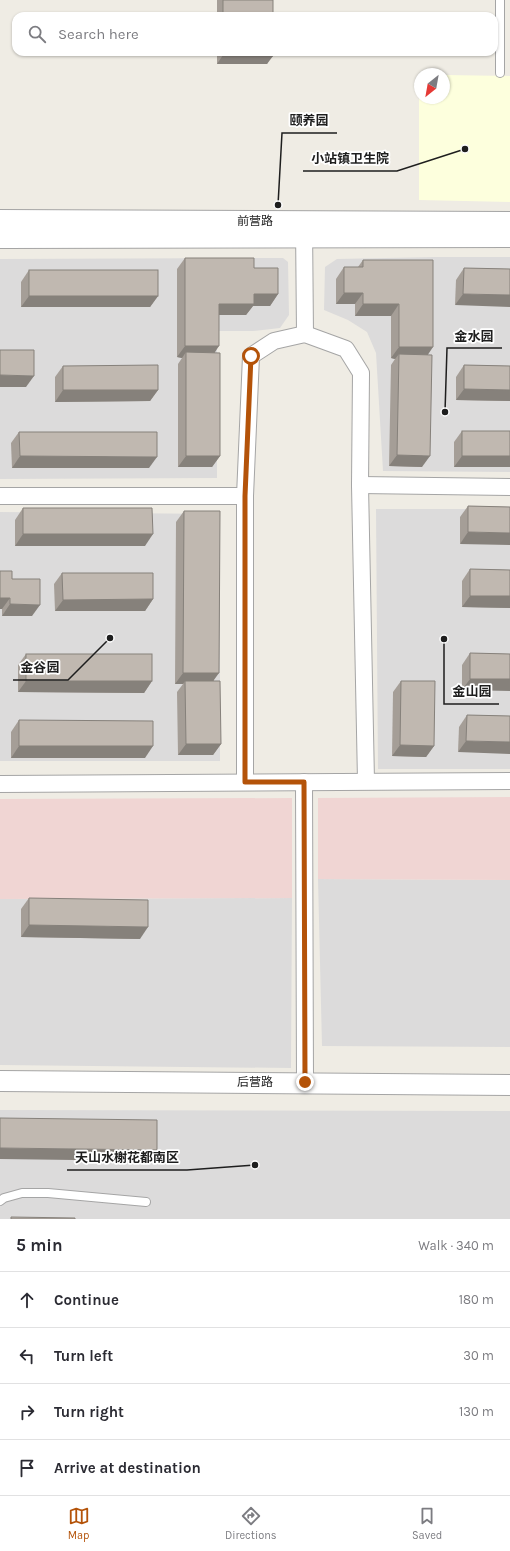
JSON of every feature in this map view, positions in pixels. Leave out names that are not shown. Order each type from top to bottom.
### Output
[{"type":"street","name":"前营路","points":[[0,220],[510,238]]},
{"type":"street","name":"前营路","points":[[0,238],[304,230],[510,222]]},
{"type":"street","points":[[304,230],[305,334]]},
{"type":"street","points":[[245,782],[245,496],[251,356],[274,341],[305,334],[346,349],[361,373],[360,485],[366,781]]},
{"type":"street","points":[[360,485],[510,487]]},
{"type":"street","points":[[0,496],[245,496]]},
{"type":"street","points":[[0,784],[510,780]]},
{"type":"street","points":[[304,782],[305,1082]]},
{"type":"street","name":"后营路","points":[[0,1081],[305,1082],[510,1085]]},
{"type":"lane","points":[[500,0],[500,73]]},
{"type":"lane","points":[[0,1202],[4,1198],[22,1193],[48,1193],[146,1202]]},
{"type":"shaded area","points":[[450,75],[510,76],[510,202],[419,200],[419,104],[450,104]]},
{"type":"shaded area","points":[[510,257],[510,472],[383,471],[376,353],[367,332],[348,320],[324,310],[325,267],[337,259]]},
{"type":"shaded area","points":[[283,258],[288,262],[289,315],[280,328],[253,331],[217,331],[217,478],[0,479],[0,259]]},
{"type":"shaded area","points":[[376,509],[510,509],[510,769],[378,769]]},
{"type":"shaded area","points":[[0,512],[220,514],[220,761],[0,761]]},
{"type":"shaded area","points":[[510,797],[510,880],[318,879],[318,798]]},
{"type":"shaded area","points":[[292,798],[292,898],[0,899],[0,799]]},
{"type":"shaded area","points":[[318,879],[510,880],[510,1047],[322,1046]]},
{"type":"shaded area","points":[[292,898],[291,1068],[0,1065],[0,899]]},
{"type":"shaded area","points":[[0,1110],[510,1111],[510,1219],[0,1219]]},
{"type":"building","points":[[223,0],[273,0],[273,12],[223,12]]},
{"type":"building","points":[[185,258],[254,258],[254,268],[278,268],[278,294],[254,294],[254,304],[219,304],[219,346],[185,346]]},
{"type":"building","points":[[363,260],[433,260],[433,347],[399,347],[399,304],[363,304],[363,293],[344,293],[344,267],[363,267]]},
{"type":"building","points":[[464,268],[510,269],[510,295],[463,294]]},
{"type":"building","points":[[29,270],[158,270],[158,296],[29,296]]},
{"type":"building","points":[[0,350],[34,350],[34,376],[0,375]]},
{"type":"building","points":[[186,352],[220,353],[220,456],[186,456]]},
{"type":"building","points":[[399,354],[432,355],[430,456],[397,455]]},
{"type":"building","points":[[158,365],[158,390],[63,390],[63,366]]},
{"type":"building","points":[[464,365],[510,366],[510,390],[464,389]]},
{"type":"building","points":[[462,431],[510,431],[510,456],[462,456]]},
{"type":"building","points":[[19,432],[157,432],[157,457],[20,456]]},
{"type":"building","points":[[468,506],[510,507],[510,533],[468,532]]},
{"type":"building","points":[[23,508],[152,508],[153,534],[23,534]]},
{"type":"building","points":[[184,511],[220,511],[219,673],[183,673]]},
{"type":"building","points":[[470,569],[510,570],[510,596],[470,596]]},
{"type":"building","points":[[0,571],[12,571],[12,579],[40,579],[40,605],[10,604],[10,598],[0,598]]},
{"type":"building","points":[[62,573],[153,573],[153,599],[63,600]]},
{"type":"building","points":[[470,653],[510,654],[510,679],[470,679]]},
{"type":"building","points":[[26,654],[152,654],[152,681],[26,681]]},
{"type":"building","points":[[185,681],[220,681],[221,744],[186,744]]},
{"type":"building","points":[[401,681],[435,681],[434,746],[400,745]]},
{"type":"building","points":[[467,715],[510,716],[510,742],[466,741]]},
{"type":"building","points":[[19,720],[153,721],[153,746],[19,746]]},
{"type":"building","points":[[29,898],[148,900],[148,927],[29,925]]},
{"type":"building","points":[[0,1118],[157,1120],[157,1150],[0,1148]]},
{"type":"building","points":[[11,1217],[75,1218],[75,1219],[11,1219]]},
{"type":"place","name":"小站镇卫生院","points":[[465,149]]},
{"type":"place","name":"颐养园","points":[[278,205]]},
{"type":"place","name":"金水园","points":[[445,412]]},
{"type":"place","name":"金谷园","points":[[110,638]]},
{"type":"place","name":"金山园","points":[[444,639]]},
{"type":"place","name":"天山水榭花都南区","points":[[255,1165]]},
{"type":"route","points":[[251,356],[245,496],[245,782],[304,782],[305,1082]]}]
